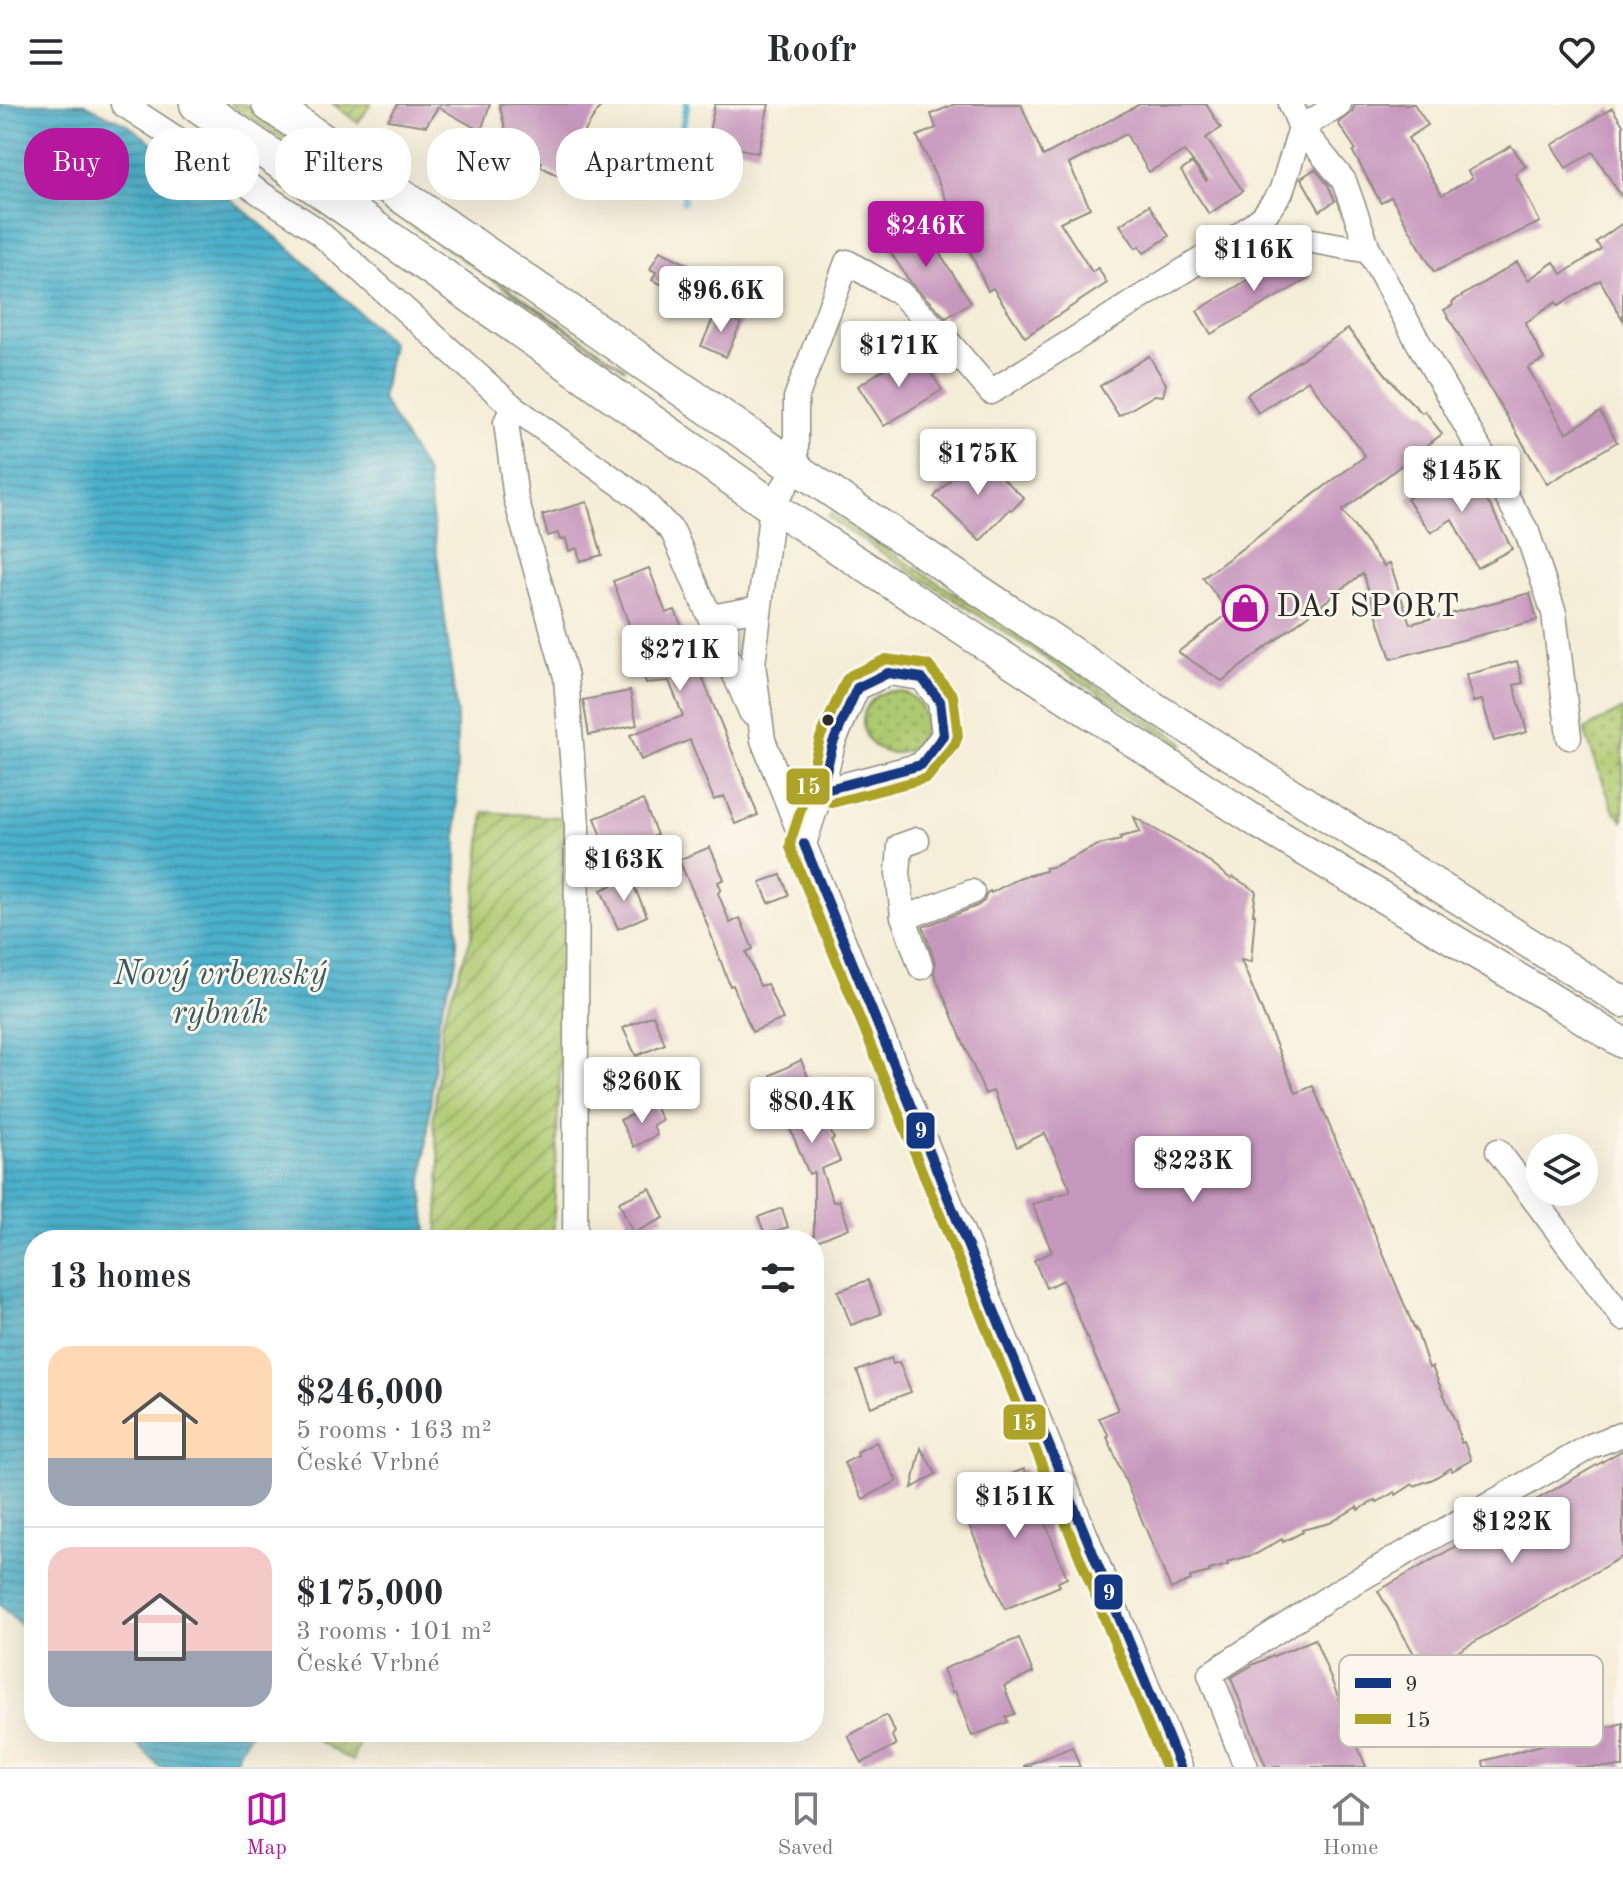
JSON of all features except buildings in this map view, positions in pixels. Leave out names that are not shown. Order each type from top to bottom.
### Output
[{"type":"highway","points":[[197,104],[772,506]]},
{"type":"highway","points":[[269,104],[796,468]]},
{"type":"main road","points":[[796,468],[1160,711],[1623,1002]]},
{"type":"main road","points":[[772,506],[1260,824],[1623,1043]]},
{"type":"street","points":[[123,104],[314,228],[513,407],[640,498],[673,532],[763,740],[1180,1767]]},
{"type":"street","points":[[1291,104],[1301,128],[1344,181],[1369,251],[1527,532],[1554,613],[1569,737]]},
{"type":"street","points":[[763,740],[753,664],[772,506],[796,468],[796,398],[847,262],[900,293],[945,338],[991,392],[1237,237],[1263,217],[1281,192],[1301,128],[1339,104]]},
{"type":"street","points":[[1237,237],[1296,238],[1369,251]]},
{"type":"street","points":[[513,407],[506,422],[516,499],[566,677],[577,824],[575,1230]]},
{"type":"street","points":[[711,617],[759,608]]},
{"type":"street","points":[[804,844],[833,743],[857,688],[888,673],[922,678],[940,701],[944,735],[921,765],[821,791]]},
{"type":"street","points":[[902,840],[898,873],[903,916],[921,967]]},
{"type":"street","points":[[903,916],[972,892]]},
{"type":"street","points":[[1534,988],[1554,959]]},
{"type":"street","points":[[1498,1151],[1623,1318]]},
{"type":"street","points":[[1246,1767],[1210,1674],[1328,1598],[1591,1446],[1623,1434]]},
{"type":"green space","points":[[230,104],[244,104],[279,128],[275,128],[275,134]]},
{"type":"green space","points":[[333,104],[371,104],[358,123]]},
{"type":"green space","points":[[373,200],[382,200],[626,369]]},
{"type":"green space","points":[[831,513],[1184,745],[1179,745],[836,523],[828,516]]},
{"type":"green space","points":[[894,691],[916,700],[925,722],[916,744],[894,753],[872,744],[863,722],[872,700]]},
{"type":"green space","points":[[1623,709],[1623,821],[1613,809],[1584,730]]},
{"type":"green space","points":[[484,812],[570,818],[553,1230],[437,1230],[440,1162],[433,1125],[443,1019],[472,935]]},
{"type":"green space","points":[[319,1742],[359,1742],[352,1761]]},
{"type":"water","name":"Nový vrbenský rybník","points":[[0,104],[84,104],[125,123],[145,137],[145,200],[232,200],[294,252],[392,343],[382,399],[427,474],[457,716],[457,960],[439,1018],[422,1188],[427,1230],[24,1230],[24,1629],[0,1605]]},
{"type":"water","points":[[135,1742],[245,1742],[231,1767],[160,1767]]},
{"type":"waterway","points":[[684,202],[681,135],[687,104]]},
{"type":"transit line","name":"15","points":[[832,803],[927,778],[955,744],[958,736],[953,696],[928,665],[886,659],[846,680],[820,738],[790,847],[1165,1767]]},
{"type":"transit line","name":"9","points":[[888,673],[922,678],[940,701],[944,735],[921,765],[821,791],[833,743],[857,688],[888,673]]},
{"type":"transit line","name":"9","points":[[804,844],[1180,1767]]},
{"type":"place","name":"DAJ SPORT","points":[[1245,608]]}]
